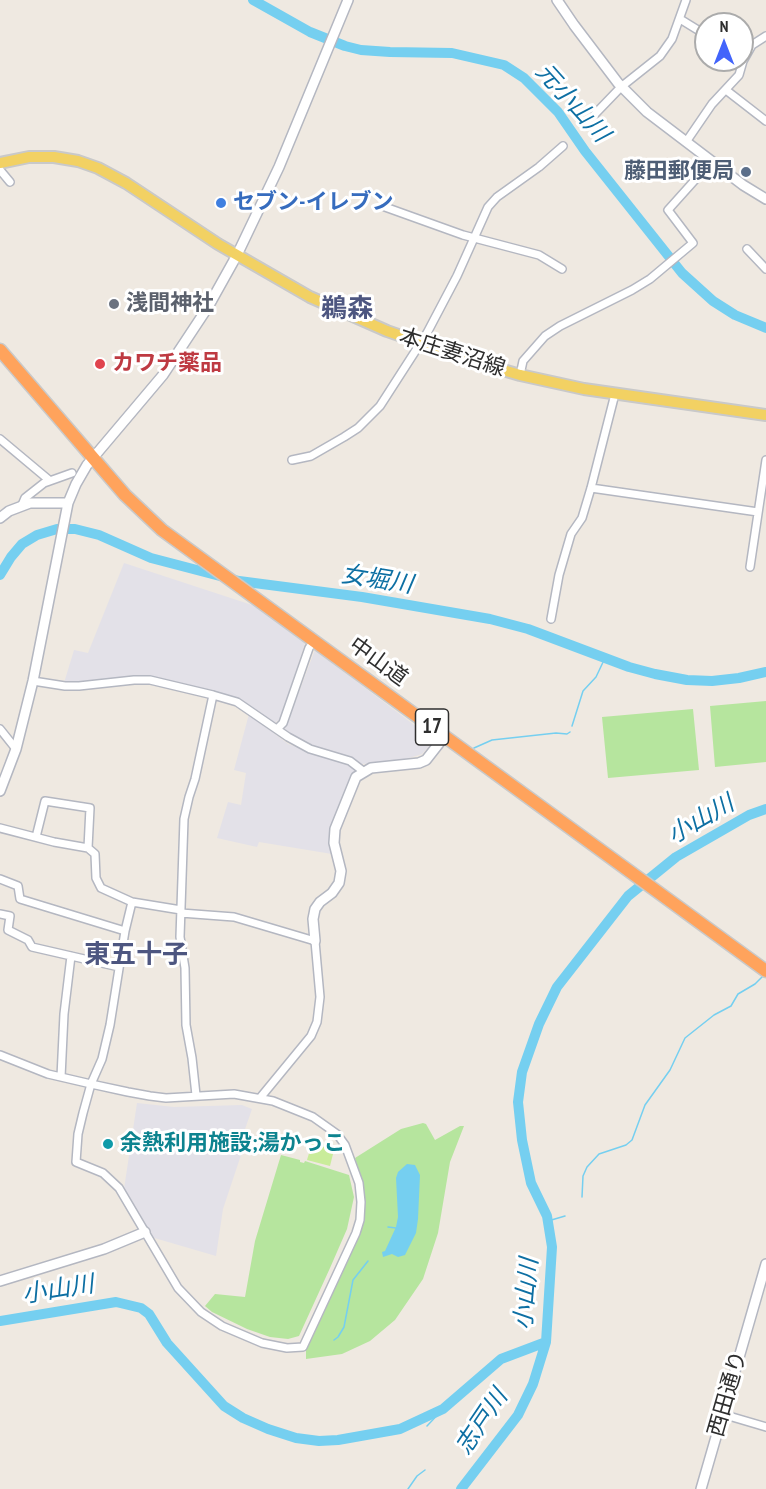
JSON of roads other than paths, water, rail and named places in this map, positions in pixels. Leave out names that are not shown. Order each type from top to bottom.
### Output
[{"type":"highway","name":"中山道","points":[[0,350],[125,495],[166,533],[763,969]]},
{"type":"main road","name":"本庄妻沼線","points":[[0,163],[29,157],[54,157],[78,161],[99,168],[237,255],[310,297],[419,343],[520,375],[615,394],[766,415]]},
{"type":"street","points":[[0,791],[16,749],[33,681],[68,508],[79,478],[164,375],[208,307],[237,255],[279,167],[348,0]]},
{"type":"street","points":[[557,0],[621,87],[647,112],[743,185],[766,199]]},
{"type":"street","points":[[595,114],[621,87],[660,56],[672,39],[686,0]]},
{"type":"street","points":[[680,19],[694,28]]},
{"type":"street","points":[[686,142],[712,104],[740,72]]},
{"type":"street","points":[[726,90],[766,121]]},
{"type":"street","points":[[292,460],[311,456],[358,428],[380,406],[457,276],[488,207],[497,197],[540,167],[563,146]]},
{"type":"street","points":[[520,375],[523,361],[552,330],[632,290],[659,272],[693,243],[668,210],[712,161]]},
{"type":"street","points":[[0,170],[10,182]]},
{"type":"street","points":[[385,207],[473,238],[539,255],[562,269]]},
{"type":"street","points":[[747,249],[766,269]]},
{"type":"street","points":[[551,619],[559,574],[571,534],[582,518],[615,394]]},
{"type":"street","points":[[0,439],[49,480]]},
{"type":"street","points":[[750,567],[766,460]]},
{"type":"street","points":[[22,505],[25,498],[49,480],[72,473]]},
{"type":"street","points":[[591,488],[758,512]]},
{"type":"street","points":[[0,518],[22,505],[37,502],[68,508]]},
{"type":"street","points":[[0,504],[9,511]]},
{"type":"street","points":[[277,729],[283,723],[309,648],[314,641]]},
{"type":"street","points":[[33,681],[79,686],[150,680],[213,695],[237,702],[310,749],[351,761],[363,771]]},
{"type":"street","points":[[196,1095],[186,1025],[185,968],[180,937],[184,819],[213,695]]},
{"type":"street","points":[[0,729],[16,749]]},
{"type":"street","points":[[260,1098],[311,1036],[317,1022],[320,986],[313,920],[315,909],[336,888],[340,877],[334,843],[336,823],[356,777],[370,768],[419,763],[426,760],[444,736]]},
{"type":"street","points":[[36,837],[45,801],[90,808],[88,848]]},
{"type":"street","points":[[0,828],[88,848],[94,854],[96,878],[101,888],[132,902],[181,912],[234,917],[315,941]]},
{"type":"street","points":[[0,879],[18,886],[20,899],[125,931]]},
{"type":"street","points":[[0,1055],[61,1077],[91,1084],[166,1098],[234,1094],[260,1098],[293,1108],[325,1124],[337,1134],[351,1157],[360,1190],[361,1208],[356,1233],[303,1347],[262,1343],[206,1316],[178,1288],[131,1206],[111,1179],[103,1173],[76,1162],[79,1129],[91,1084],[102,1059],[112,1014],[132,902]]},
{"type":"street","points":[[0,914],[10,916],[8,930],[28,940],[32,947],[119,967]]},
{"type":"street","points":[[61,1077],[64,1014],[71,956]]},
{"type":"street","points":[[0,1281],[104,1249],[145,1232]]},
{"type":"street","name":"西田通り","points":[[701,1489],[766,1264]]},
{"type":"street","points":[[722,1414],[766,1427]]},
{"type":"water","points":[[407,1164],[415,1165],[420,1175],[416,1233],[405,1255],[398,1257],[392,1254],[383,1257],[382,1252],[385,1251],[396,1227],[398,1217],[396,1178],[398,1172]]},
{"type":"waterway","name":"元小山川","points":[[253,0],[310,32],[345,46],[361,50],[390,52],[452,53],[504,65],[524,78],[558,112],[585,151],[682,273],[713,301],[735,315],[766,328]]},
{"type":"waterway","name":"女堀川","points":[[0,575],[22,544],[37,535],[57,529],[75,529],[99,535],[151,558],[239,581],[362,597],[490,619],[528,629],[629,667],[655,674],[687,680],[712,681],[766,672]]},
{"type":"waterway","points":[[572,726],[583,691],[596,677],[605,658]]},
{"type":"waterway","points":[[474,748],[492,740],[570,732]]},
{"type":"waterway","name":"小山川","points":[[461,1489],[518,1415],[533,1384],[546,1342],[552,1247],[547,1216],[531,1183],[522,1140],[518,1102],[522,1072],[539,1024],[557,987],[628,896],[676,857],[749,815],[766,809]]},
{"type":"waterway","points":[[582,1197],[583,1176],[587,1167],[599,1154],[626,1145],[632,1140],[645,1105],[670,1070],[685,1038],[714,1015],[731,1006],[738,994],[755,984],[763,976]]},
{"type":"waterway","points":[[548,1221],[565,1216]]},
{"type":"waterway","points":[[388,1227],[396,1228]]},
{"type":"waterway","points":[[334,1340],[344,1327],[353,1280],[368,1261]]},
{"type":"waterway","name":"小山川","points":[[0,1321],[116,1302],[141,1308],[149,1314],[167,1343],[224,1406],[243,1418],[268,1429],[296,1438],[319,1441],[400,1429],[443,1409],[501,1359],[546,1342]]},
{"type":"waterway","points":[[427,1426],[443,1409]]},
{"type":"waterway","points":[[408,1489],[417,1476],[425,1470]]},
{"type":"place","name":"藤田郵便局","points":[[746,172]]},
{"type":"place","name":"セブン-イレブン","points":[[221,203]]},
{"type":"place","name":"浅間神社","points":[[114,304]]},
{"type":"place","name":"カワチ薬品","points":[[100,364]]},
{"type":"place","name":"余熱利用施設;湯かっこ","points":[[108,1144]]},
{"type":"district","name":"鵜森","points":[[347,310]]},
{"type":"district","name":"東五十子","points":[[136,956]]},
{"type":"water label","name":"志戸川","points":[[482,1422]]}]
